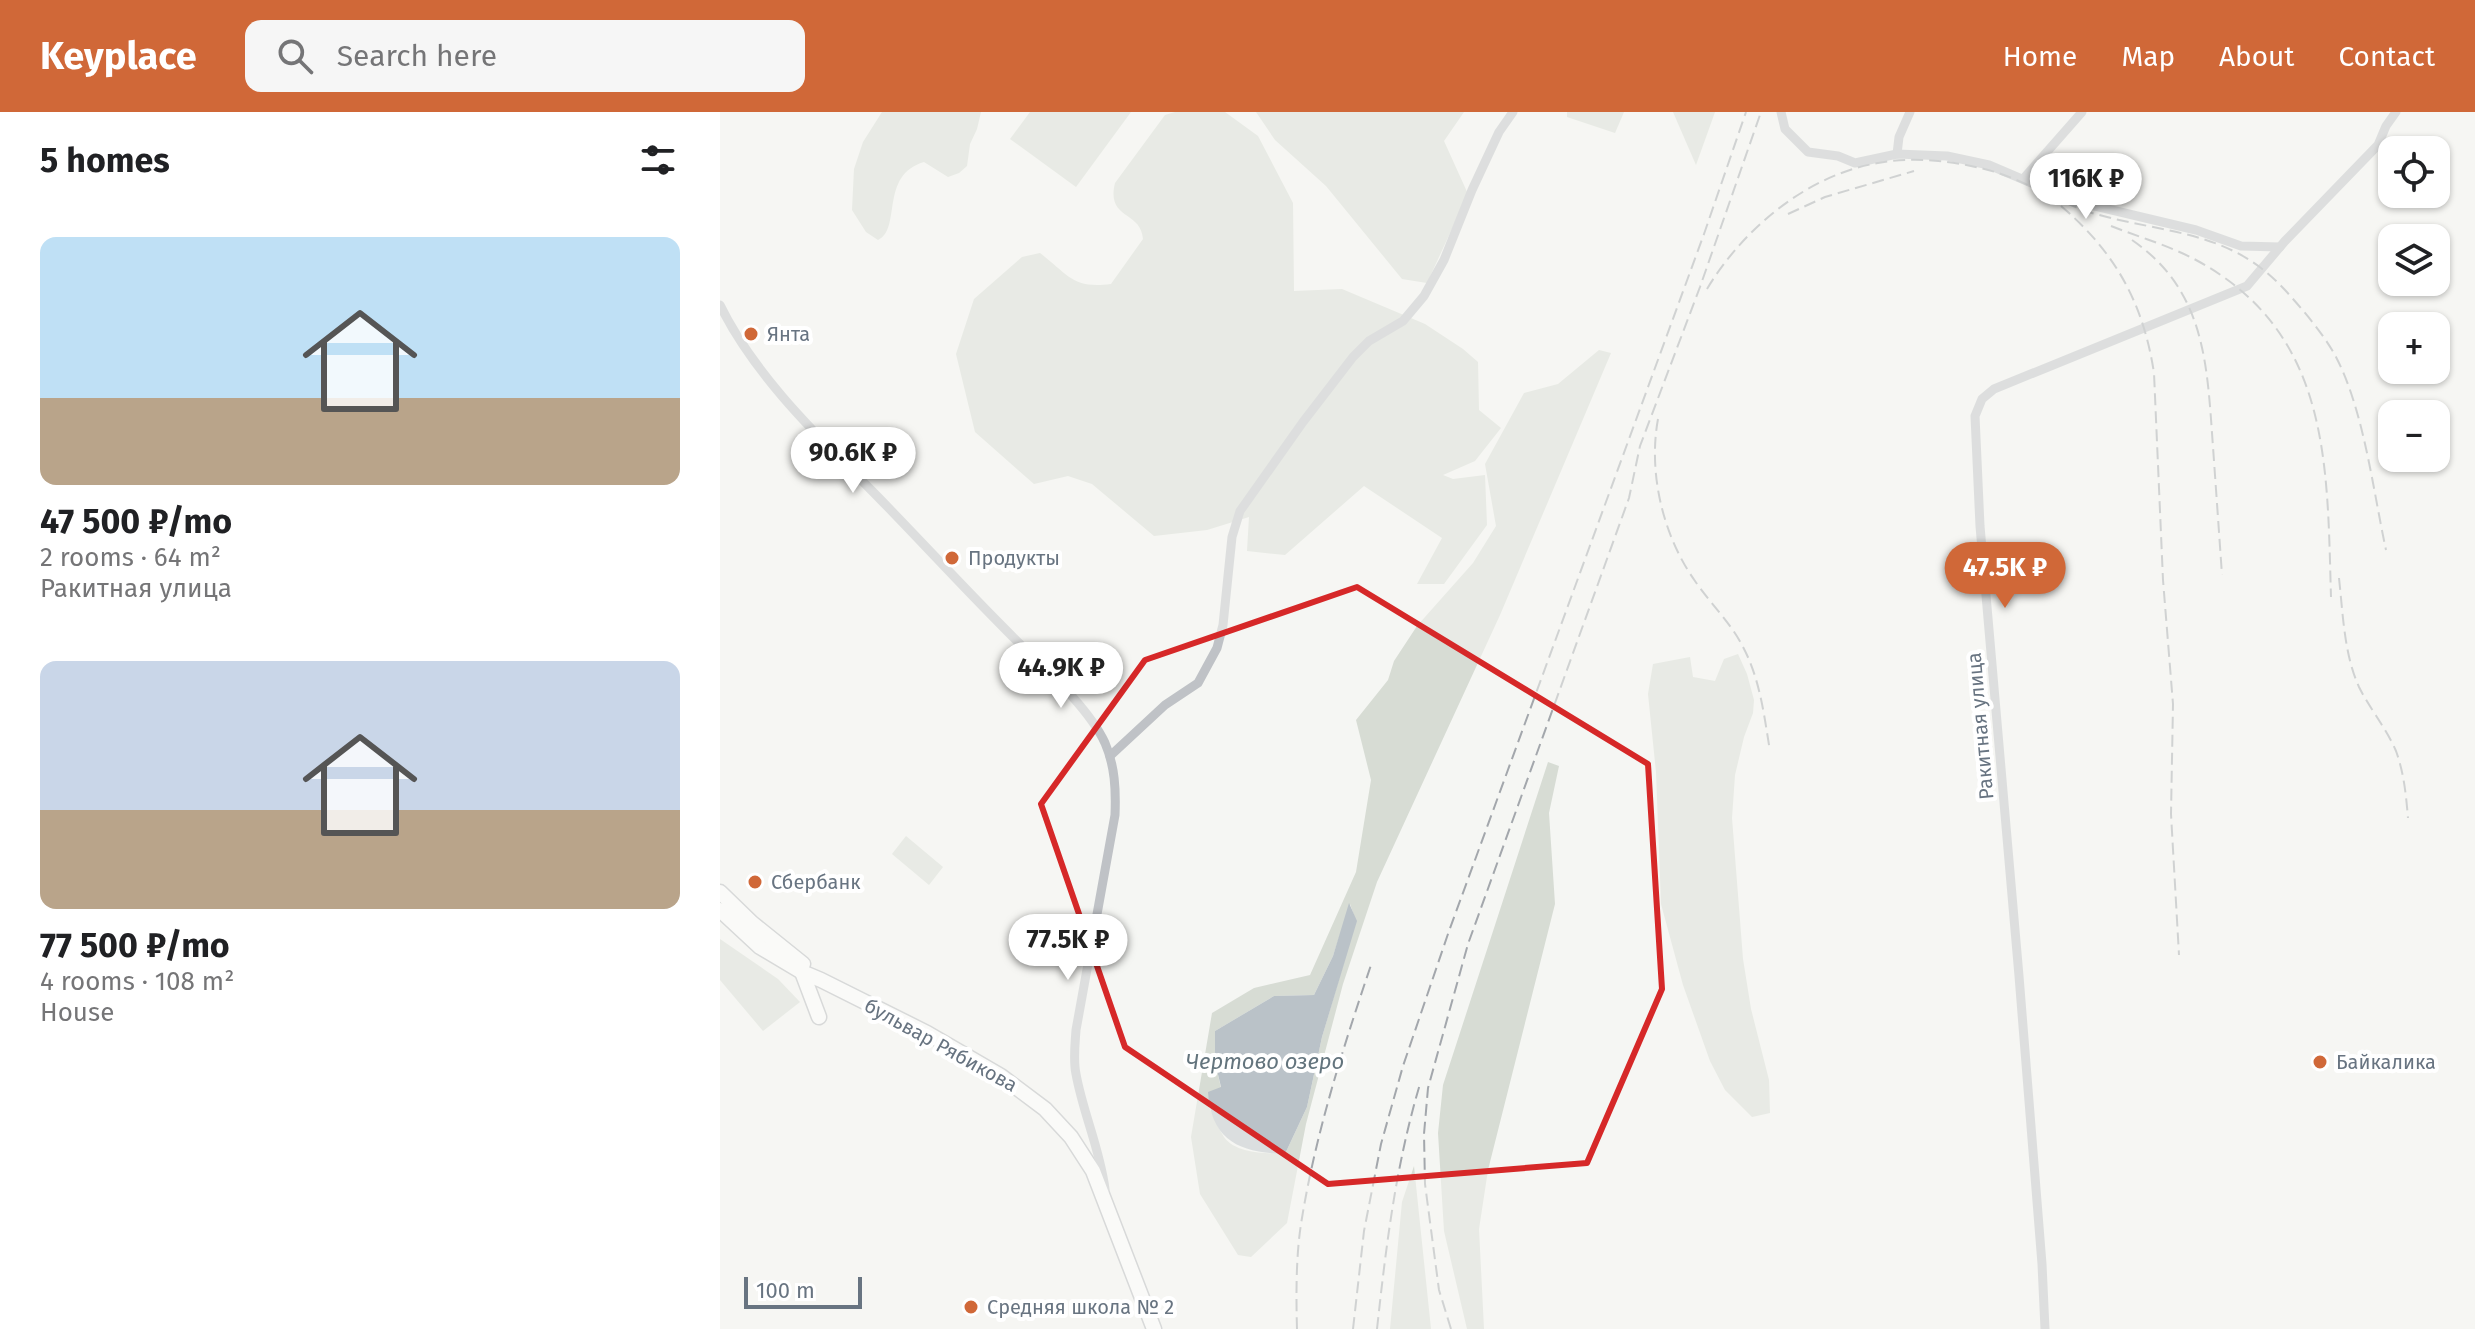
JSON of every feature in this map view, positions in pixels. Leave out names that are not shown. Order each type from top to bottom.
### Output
[{"type":"main road","name":"бульвар Рябикова","points":[[720,892],[821,980]]},
{"type":"main road","name":"бульвар Рябикова","points":[[720,910],[760,947],[802,972],[927,1033],[1001,1076],[1058,1123],[1082,1153],[1106,1200],[1154,1329]]},
{"type":"main road","points":[[802,972],[819,1017]]},
{"type":"street","points":[[1110,756],[1165,705],[1198,683],[1217,648],[1223,625],[1232,537],[1240,511],[1353,357],[1369,341],[1403,321],[1424,296],[1444,260],[1499,132],[1513,112]]},
{"type":"street","points":[[1781,112],[1785,129],[1808,152],[1838,156],[1855,163],[1897,154],[1947,156],[1989,165],[2074,201],[2196,230],[2241,246],[2280,247]]},
{"type":"street","points":[[1897,154],[1899,137],[1910,112]]},
{"type":"street","points":[[2024,178],[2082,112]]},
{"type":"street","name":"Ракитная улица","points":[[2045,1329],[2018,960],[1980,526],[1975,416],[1982,399],[1994,389],[2247,286],[2378,145],[2396,112]]},
{"type":"street","points":[[720,305],[736,333],[779,392],[1075,701],[1094,725],[1110,756],[1116,789],[1115,815],[1074,1052],[1076,1073],[1102,1164],[1106,1200]]},
{"type":"highlighted area","points":[[1357,587],[1648,764],[1662,989],[1587,1163],[1328,1184],[1125,1047],[1041,804],[1145,660]]},
{"type":"shaded area","points":[[882,112],[981,112],[970,144],[967,166],[948,177],[924,162],[910,169],[896,189],[889,225],[878,240],[866,232],[852,210],[854,169],[863,142]]},
{"type":"shaded area","points":[[1030,112],[1131,112],[1076,187],[1010,139]]},
{"type":"shaded area","points":[[1175,112],[1225,112],[1258,136],[1293,203],[1294,291],[1342,289],[1425,324],[1478,362],[1479,410],[1501,428],[1475,461],[1443,475],[1453,479],[1485,475],[1487,525],[1444,584],[1417,584],[1442,538],[1364,486],[1285,555],[1247,551],[1249,517],[1207,530],[1154,536],[1092,484],[1068,476],[1034,484],[975,432],[956,354],[974,299],[1022,257],[1040,253],[1072,279],[1088,284],[1111,284],[1143,239],[1137,223],[1115,203],[1115,183],[1165,115]]},
{"type":"shaded area","points":[[1256,112],[1464,112],[1444,141],[1468,194],[1427,283],[1402,279],[1326,186],[1275,140]]},
{"type":"shaded area","points":[[1567,112],[1624,112],[1615,133],[1567,117]]},
{"type":"shaded area","points":[[1673,112],[1715,112],[1696,165]]},
{"type":"shaded area","points":[[1599,350],[1611,353],[1500,615],[1377,882],[1343,984],[1306,1124],[1287,1223],[1251,1257],[1238,1255],[1200,1194],[1191,1137],[1212,1013],[1254,988],[1310,975],[1356,872],[1371,780],[1356,720],[1388,680],[1394,661],[1417,626],[1473,563],[1496,526],[1485,464],[1524,393],[1558,384]],"holes":[[[1350,904],[1356,921],[1322,1037],[1307,1107],[1285,1154],[1252,1152],[1236,1147],[1224,1137],[1209,1107],[1221,1088],[1215,1062],[1215,1031],[1274,996],[1314,995],[1333,956]]]},
{"type":"shaded area","points":[[1738,654],[1754,700],[1735,775],[1732,818],[1743,959],[1751,1009],[1769,1080],[1770,1113],[1752,1117],[1725,1090],[1710,1061],[1683,985],[1661,904],[1656,772],[1648,694],[1653,664],[1690,657],[1693,677],[1715,681],[1724,659]]},
{"type":"shaded area","points":[[1548,762],[1559,766],[1549,813],[1555,904],[1488,1170],[1479,1229],[1484,1329],[1467,1329],[1444,1231],[1438,1133],[1443,1085]]},
{"type":"shaded area","points":[[906,836],[943,867],[929,885],[892,854]]},
{"type":"shaded area","points":[[720,939],[778,979],[800,1002],[763,1031],[720,980]]},
{"type":"shaded area","points":[[1414,1166],[1431,1329],[1390,1329],[1402,1202]]},
{"type":"water","name":"Чертово озеро","points":[[1349,903],[1357,921],[1322,1037],[1307,1107],[1285,1154],[1242,1147],[1222,1133],[1210,1109],[1208,1092],[1221,1087],[1215,1062],[1215,1031],[1274,996],[1314,995],[1333,956]]},
{"type":"railway","points":[[1353,1329],[1364,1231],[1381,1144],[1403,1066],[1746,112]]},
{"type":"railway","points":[[1451,1329],[1439,1290],[1425,1184],[1424,1134],[1428,1088],[1468,944],[1629,498],[1640,446],[1761,112]]},
{"type":"railway","points":[[1707,289],[1739,246],[1779,208],[1826,179],[1852,169],[1890,161],[1929,160],[1980,168],[2009,177],[2092,213],[2218,244],[2264,270],[2285,290],[2336,357],[2361,426],[2386,550]]},
{"type":"railway","points":[[1788,214],[1825,197],[1914,171]]},
{"type":"railway","points":[[2061,206],[2097,242],[2124,280],[2142,323],[2154,373],[2163,580],[2173,704],[2171,814],[2179,955]]},
{"type":"railway","points":[[2111,226],[2186,255],[2240,290],[2273,325],[2297,364],[2313,406],[2322,451],[2331,597]]},
{"type":"railway","points":[[2132,240],[2156,260],[2175,282],[2189,306],[2198,332],[2208,387],[2222,575]]},
{"type":"railway","points":[[1658,419],[1655,461],[1667,524],[1684,563],[1732,628],[1748,658],[1760,697],[1770,751]]},
{"type":"railway","points":[[2339,578],[2350,661],[2359,687],[2396,751],[2403,776],[2408,818]]},
{"type":"railway","points":[[1297,1329],[1298,1249],[1307,1191],[1331,1092],[1372,962]]},
{"type":"railway","points":[[1377,1329],[1398,1175],[1420,1084]]},
{"type":"place","name":"Янта","points":[[751,334]]},
{"type":"place","name":"Продукты","points":[[952,558]]},
{"type":"place","name":"Сбербанк","points":[[755,882]]},
{"type":"place","name":"Байкалика","points":[[2320,1062]]},
{"type":"place","name":"Средняя школа № 2","points":[[971,1307]]}]
